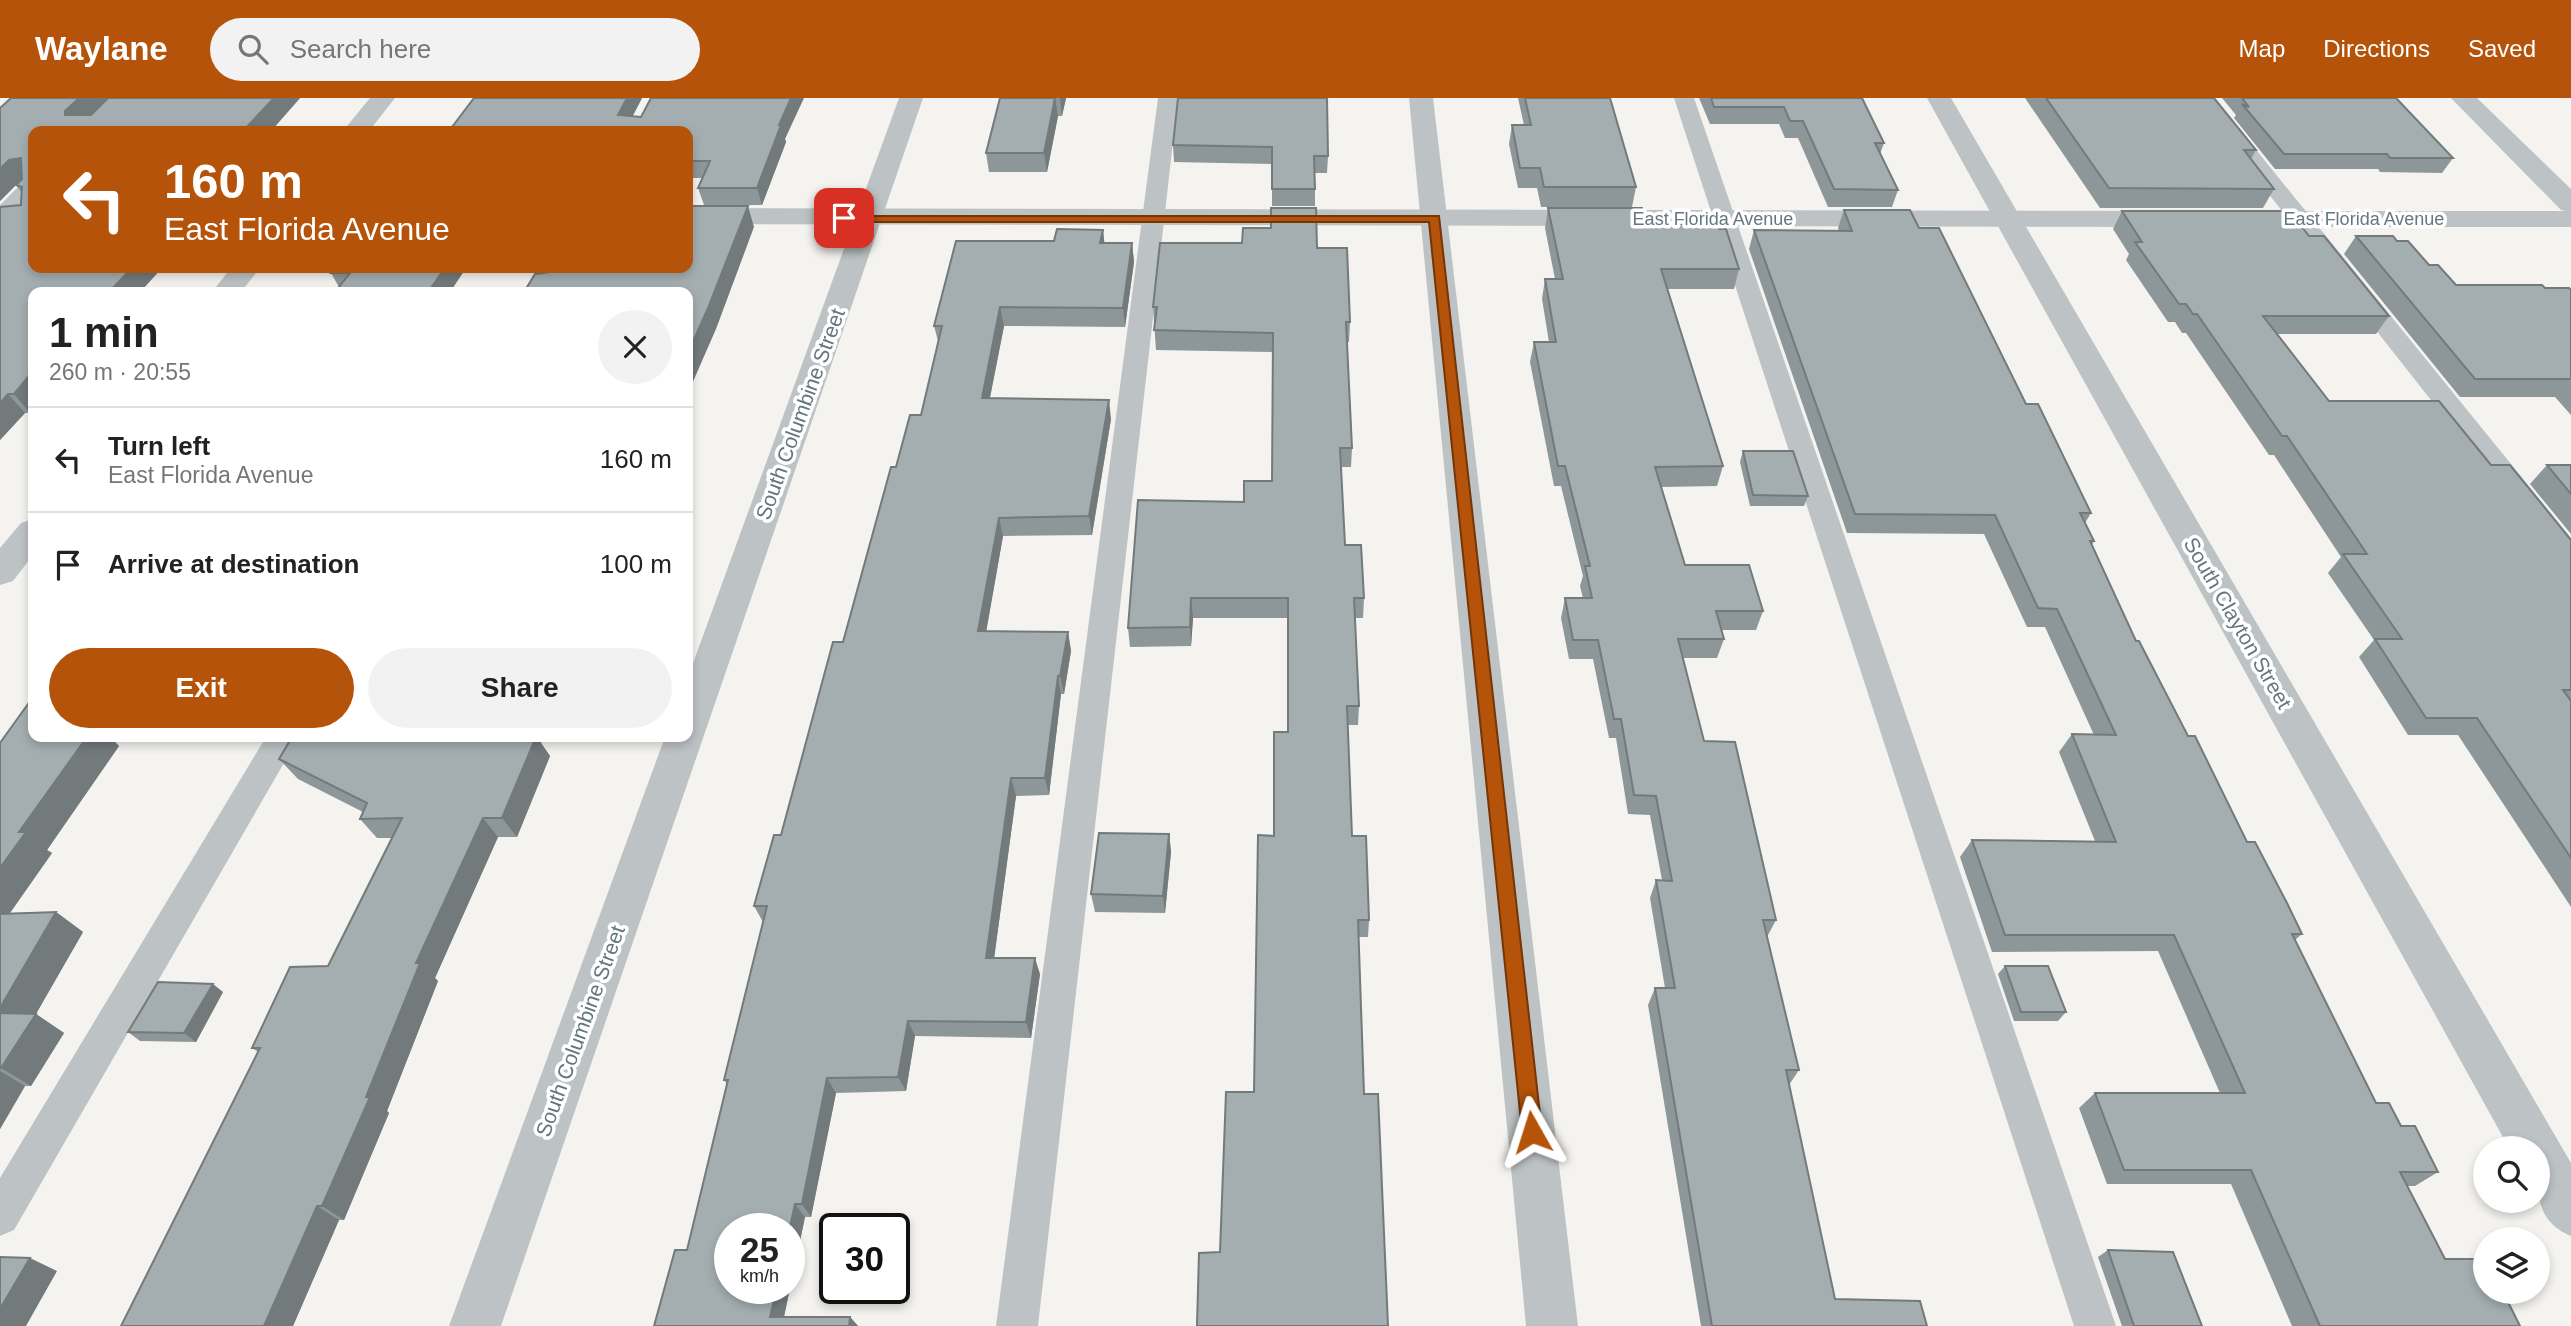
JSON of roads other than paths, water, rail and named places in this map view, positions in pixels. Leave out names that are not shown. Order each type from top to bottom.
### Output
[{"type":"street","points":[[360,126],[383,98]]},
{"type":"street","name":"South Columbine Street","points":[[693,716],[911,98]]},
{"type":"street","points":[[1421,98],[1552,1326]]},
{"type":"street","name":"South Clayton Street","points":[[1940,98],[2528,1136]]},
{"type":"street","points":[[2463,98],[2571,204]]},
{"type":"street","points":[[1,215],[28,214]]},
{"type":"street","name":"East Florida Avenue","points":[[693,216],[870,219],[2190,219]]},
{"type":"street","name":"East Florida Avenue","points":[[2218,219],[2571,219]]},
{"type":"street","points":[[230,287],[242,273]]},
{"type":"street","points":[[0,572],[28,537]]},
{"type":"street","name":"South Columbine Street","points":[[475,1326],[683,742]]},
{"type":"street","name":"South Clayton Street","points":[[2550,1174],[2571,1211]]},
{"type":"lane","points":[[1017,1326],[1168,98]]},
{"type":"lane","points":[[1684,98],[2095,1326]]},
{"type":"lane","points":[[2203,98],[2571,558]]},
{"type":"lane","points":[[1,215],[28,190]]},
{"type":"lane","points":[[0,1216],[280,742]]}]
